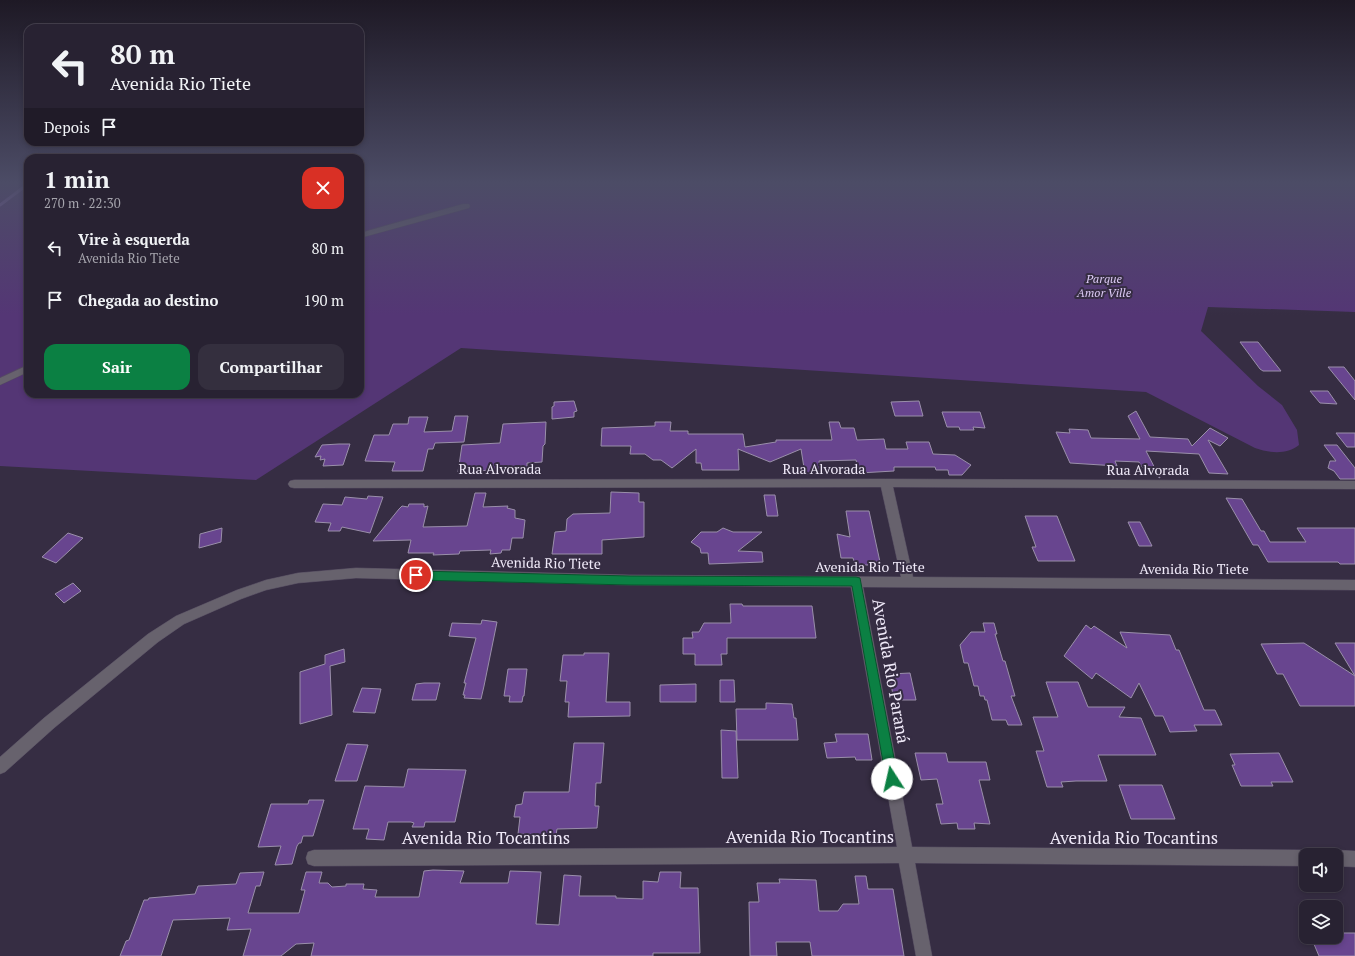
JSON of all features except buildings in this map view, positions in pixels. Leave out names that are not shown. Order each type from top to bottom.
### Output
[{"type":"street","points":[[364,235],[393,227]]},
{"type":"street","points":[[0,382],[24,370]]},
{"type":"street","name":"Rua Alvorada","points":[[294,484],[1355,485]]},
{"type":"street","points":[[886,484],[908,582]]},
{"type":"street","name":"Avenida Rio Tiete","points":[[0,767],[61,713],[153,638],[180,620],[236,595],[266,585],[298,578],[356,573],[385,575],[630,580],[1355,585]]},
{"type":"street","name":"Avenida Rio Paraná","points":[[856,582],[924,956]]},
{"type":"street","name":"Avenida Rio Tocantins","points":[[314,858],[905,855],[1299,858]]},
{"type":"street","points":[[1343,858],[1355,858]]},
{"type":"green space","name":"Parque Amor Ville","points":[[0,227],[24,227],[24,398],[364,398],[364,227],[1355,227],[1355,312],[1208,307],[1201,331],[1258,386],[1282,405],[1297,430],[1299,445],[1283,452],[1272,452],[1255,448],[1146,392],[461,348],[256,480],[0,466]]},
{"type":"route","points":[[416,575],[630,580],[856,582],[892,779]]}]
